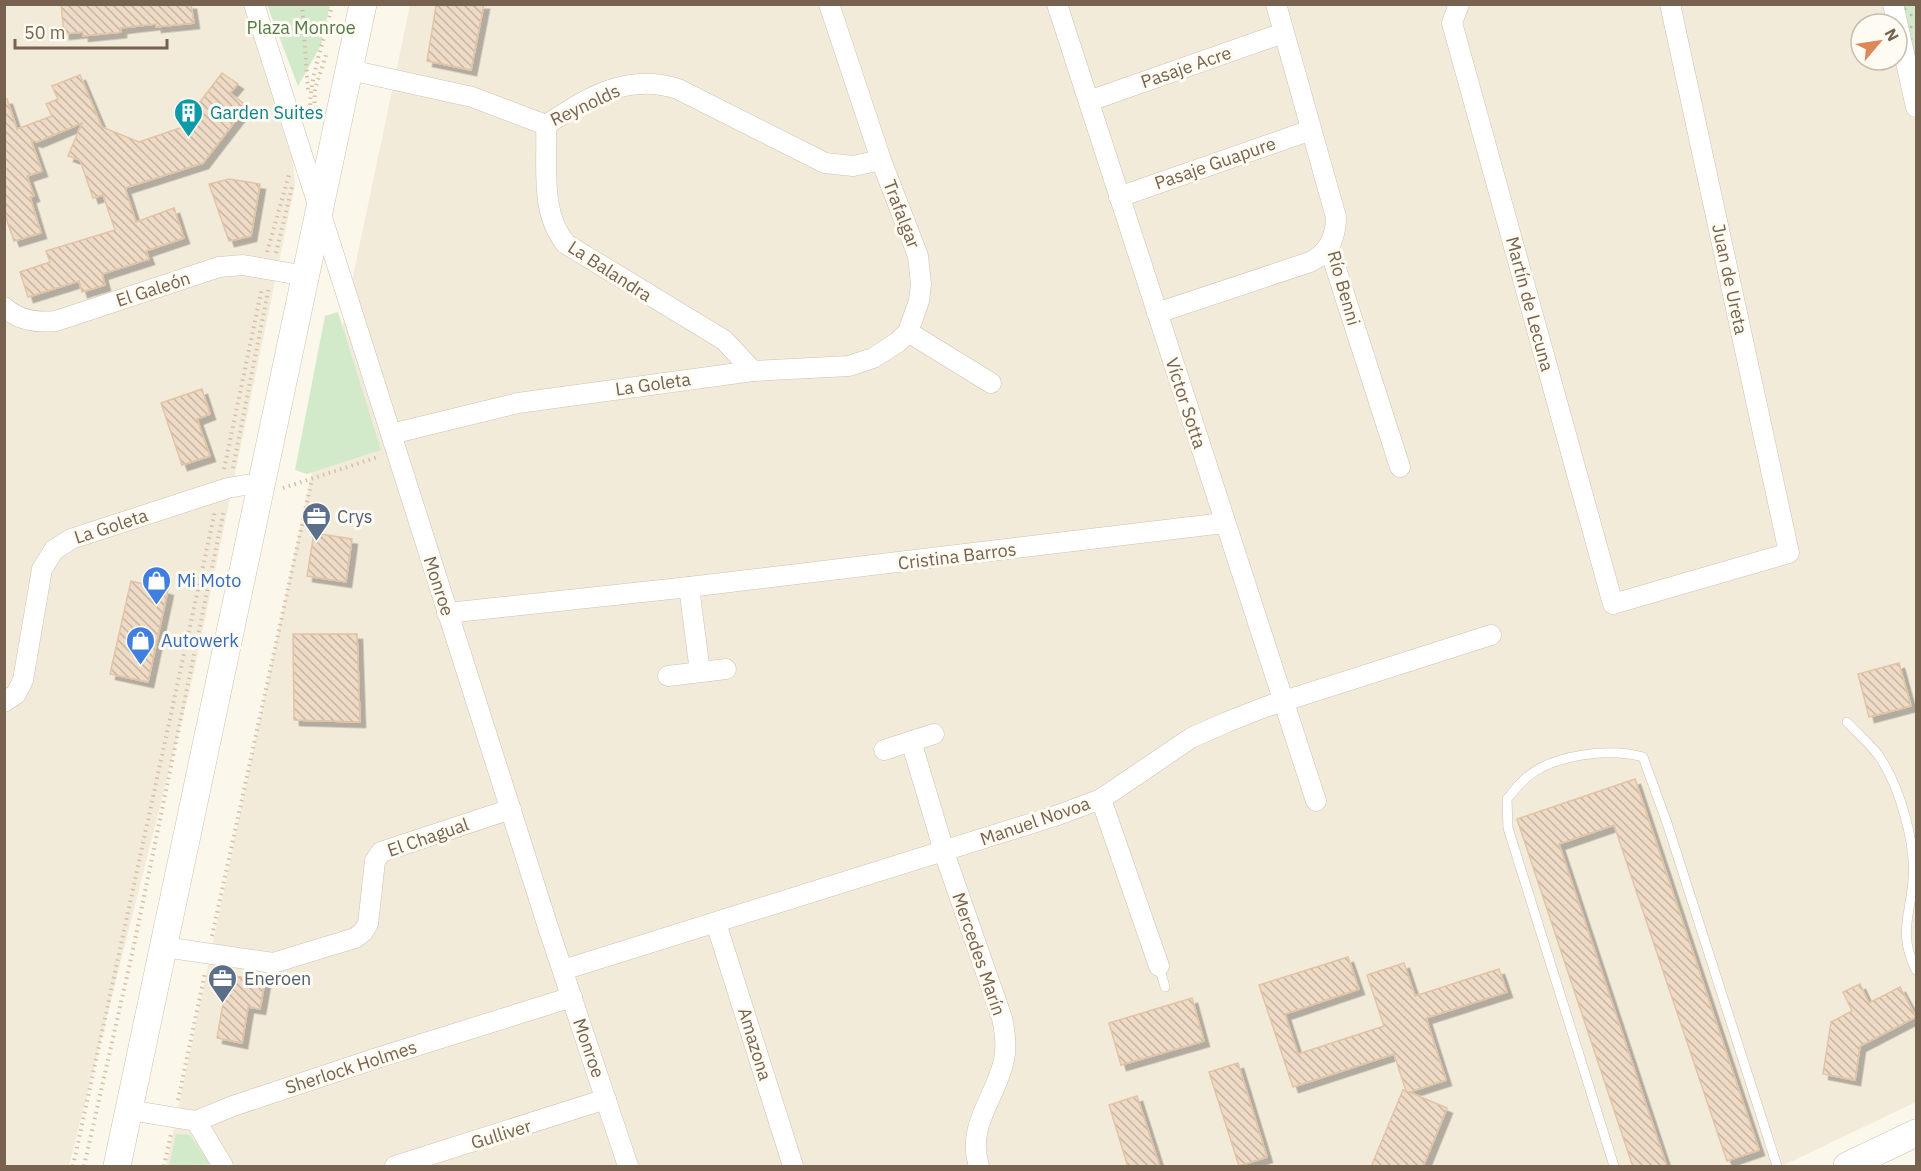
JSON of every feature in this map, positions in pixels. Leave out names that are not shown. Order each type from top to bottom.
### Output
[{"type":"main road","points":[[117,1167],[363,4]]},
{"type":"main road","points":[[1846,1167],[1917,1133]]},
{"type":"street","name":"Monroe","points":[[254,4],[447,613],[628,1167]]},
{"type":"street","name":"Trafalgar","points":[[829,4],[881,160],[921,270],[920,301],[908,332]]},
{"type":"street","name":"Víctor Sotta","points":[[1057,4],[1224,522],[1317,801]]},
{"type":"street","name":"Río Benni","points":[[1276,4],[1336,217],[1334,238],[1329,247],[1400,467]]},
{"type":"street","name":"Martín de Lecuna","points":[[1459,4],[1452,23],[1613,604],[1789,553]]},
{"type":"street","name":"Juan de Ureta","points":[[1671,4],[1789,553]]},
{"type":"street","points":[[1893,4],[1914,80],[1917,107]]},
{"type":"street","name":"Pasaje Acre","points":[[1089,101],[1284,33]]},
{"type":"street","name":"Reynolds","points":[[350,69],[472,97],[546,125],[574,106],[614,88],[658,82],[678,89],[825,163],[853,166],[881,160]]},
{"type":"street","name":"La Balandra","points":[[546,125],[548,201],[556,232],[566,244],[724,340],[753,371]]},
{"type":"street","name":"Pasaje Guapure","points":[[1119,197],[1311,130]]},
{"type":"street","points":[[1157,313],[1310,262],[1329,247]]},
{"type":"street","name":"El Galeón","points":[[4,307],[20,318],[31,321],[56,321],[219,267],[243,265],[306,276]]},
{"type":"street","points":[[908,332],[991,383]]},
{"type":"street","name":"La Goleta","points":[[393,442],[518,403],[753,371],[836,367],[861,363],[886,351],[908,332]]},
{"type":"street","name":"La Goleta","points":[[4,702],[16,694],[23,680],[42,569],[54,550],[71,539],[222,490],[245,485],[261,491]]},
{"type":"street","name":"Cristina Barros","points":[[447,613],[689,587],[1224,522]]},
{"type":"street","points":[[689,587],[700,672]]},
{"type":"street","name":"Manuel Novoa","points":[[563,970],[1058,815],[1101,799],[1191,738],[1265,707],[1491,634]]},
{"type":"street","points":[[668,676],[726,669]]},
{"type":"street","points":[[884,750],[934,734]]},
{"type":"street","name":"Mercedes Marín","points":[[912,741],[945,851],[1002,1018],[1006,1038],[1004,1059],[997,1082],[976,1126],[974,1143],[979,1167]]},
{"type":"street","points":[[1101,799],[1158,966]]},
{"type":"street","name":"El Chagual","points":[[164,947],[273,963],[355,938],[368,924],[375,861],[381,852],[511,809]]},
{"type":"street","name":"Amazona","points":[[716,923],[793,1167]]},
{"type":"street","name":"Sherlock Holmes","points":[[196,1121],[233,1106],[374,1059],[572,998]]},
{"type":"street","name":"Gulliver","points":[[395,1167],[606,1099]]},
{"type":"street","points":[[129,1110],[196,1121],[223,1167]]},
{"type":"lane","points":[[1847,722],[1879,756],[1901,803],[1910,840],[1913,877],[1904,934],[1907,952],[1917,970]]},
{"type":"lane","points":[[1614,1167],[1508,828],[1507,799],[1527,776],[1546,766],[1588,753],[1622,751],[1643,757],[1667,823],[1777,1167]]},
{"type":"lane","points":[[1158,966],[1165,987]]},
{"type":"path","points":[[302,4],[310,117]]},
{"type":"path","points":[[73,1167],[216,505],[222,490],[263,286],[289,194],[314,132],[315,89],[326,56],[337,4]]},
{"type":"path","points":[[84,1167],[135,945],[222,490],[267,269]]},
{"type":"path","points":[[261,491],[312,479],[393,442]]},
{"type":"path","points":[[164,1167],[312,479]]},
{"type":"shaded area","points":[[5,5],[244,5],[292,151],[295,185],[194,672],[69,1166],[5,1166]]},
{"type":"shaded area","points":[[410,5],[1916,5],[1916,1102],[1782,1166],[166,1166]]},
{"type":"green space","name":"Plaza Monroe","points":[[267,5],[330,5],[321,45],[298,86]]},
{"type":"green space","points":[[1903,5],[1916,5],[1916,63],[1909,32],[1909,12],[1905,12]]},
{"type":"green space","points":[[338,312],[381,450],[307,474],[295,470],[325,316]]},
{"type":"green space","points":[[176,1134],[190,1135],[210,1164],[169,1166]]},
{"type":"building","points":[[61,4],[191,4],[194,23],[156,27],[156,24],[138,26],[121,28],[121,32],[83,36],[83,32],[64,34]]},
{"type":"building","points":[[484,4],[471,70],[427,61],[436,6]]},
{"type":"building","points":[[222,73],[238,84],[230,93],[247,106],[203,163],[125,188],[136,222],[174,208],[184,238],[146,251],[149,259],[102,274],[105,285],[82,292],[79,281],[28,297],[20,272],[50,262],[46,251],[115,230],[103,195],[93,198],[80,160],[68,156],[82,123],[37,142],[31,140],[42,171],[27,176],[34,196],[30,197],[41,233],[14,241],[4,212],[4,99],[7,99],[17,129],[52,116],[46,104],[58,99],[52,86],[80,75],[102,127],[139,142],[180,128]]},
{"type":"building","points":[[229,179],[260,184],[251,236],[229,241],[209,184]]},
{"type":"building","points":[[202,389],[210,414],[197,419],[210,456],[182,465],[161,403]]},
{"type":"building","points":[[314,533],[352,539],[346,582],[307,576]]},
{"type":"building","points":[[131,581],[168,590],[148,682],[110,674]]},
{"type":"building","points":[[293,634],[357,634],[360,722],[294,720]]},
{"type":"building","points":[[1899,663],[1911,706],[1869,717],[1858,674]]},
{"type":"building","points":[[1635,779],[1759,1150],[1727,1161],[1614,825],[1559,844],[1667,1167],[1633,1167],[1517,819]]},
{"type":"building","points":[[1348,957],[1359,989],[1285,1014],[1298,1054],[1384,1026],[1367,975],[1404,963],[1415,996],[1499,969],[1507,992],[1426,1018],[1446,1080],[1409,1092],[1447,1108],[1423,1167],[1371,1167],[1403,1090],[1406,1091],[1394,1054],[1293,1087],[1259,985]]},
{"type":"building","points":[[228,975],[265,981],[260,1009],[248,1007],[242,1043],[217,1038]]},
{"type":"building","points":[[1860,984],[1869,1003],[1900,987],[1916,1017],[1860,1046],[1855,1080],[1823,1074],[1831,1022],[1852,1011],[1843,992]]},
{"type":"building","points":[[1192,998],[1204,1041],[1121,1065],[1109,1023]]},
{"type":"building","points":[[1238,1063],[1267,1157],[1239,1166],[1209,1072]]},
{"type":"building","points":[[1137,1096],[1160,1167],[1128,1167],[1109,1105]]},
{"type":"place","name":"Garden Suites","points":[[189,138]]},
{"type":"place","name":"Crys","points":[[316,542]]},
{"type":"place","name":"Mi Moto","points":[[156,606]]},
{"type":"place","name":"Autowerk","points":[[140,666]]},
{"type":"place","name":"Eneroen","points":[[223,1004]]}]
